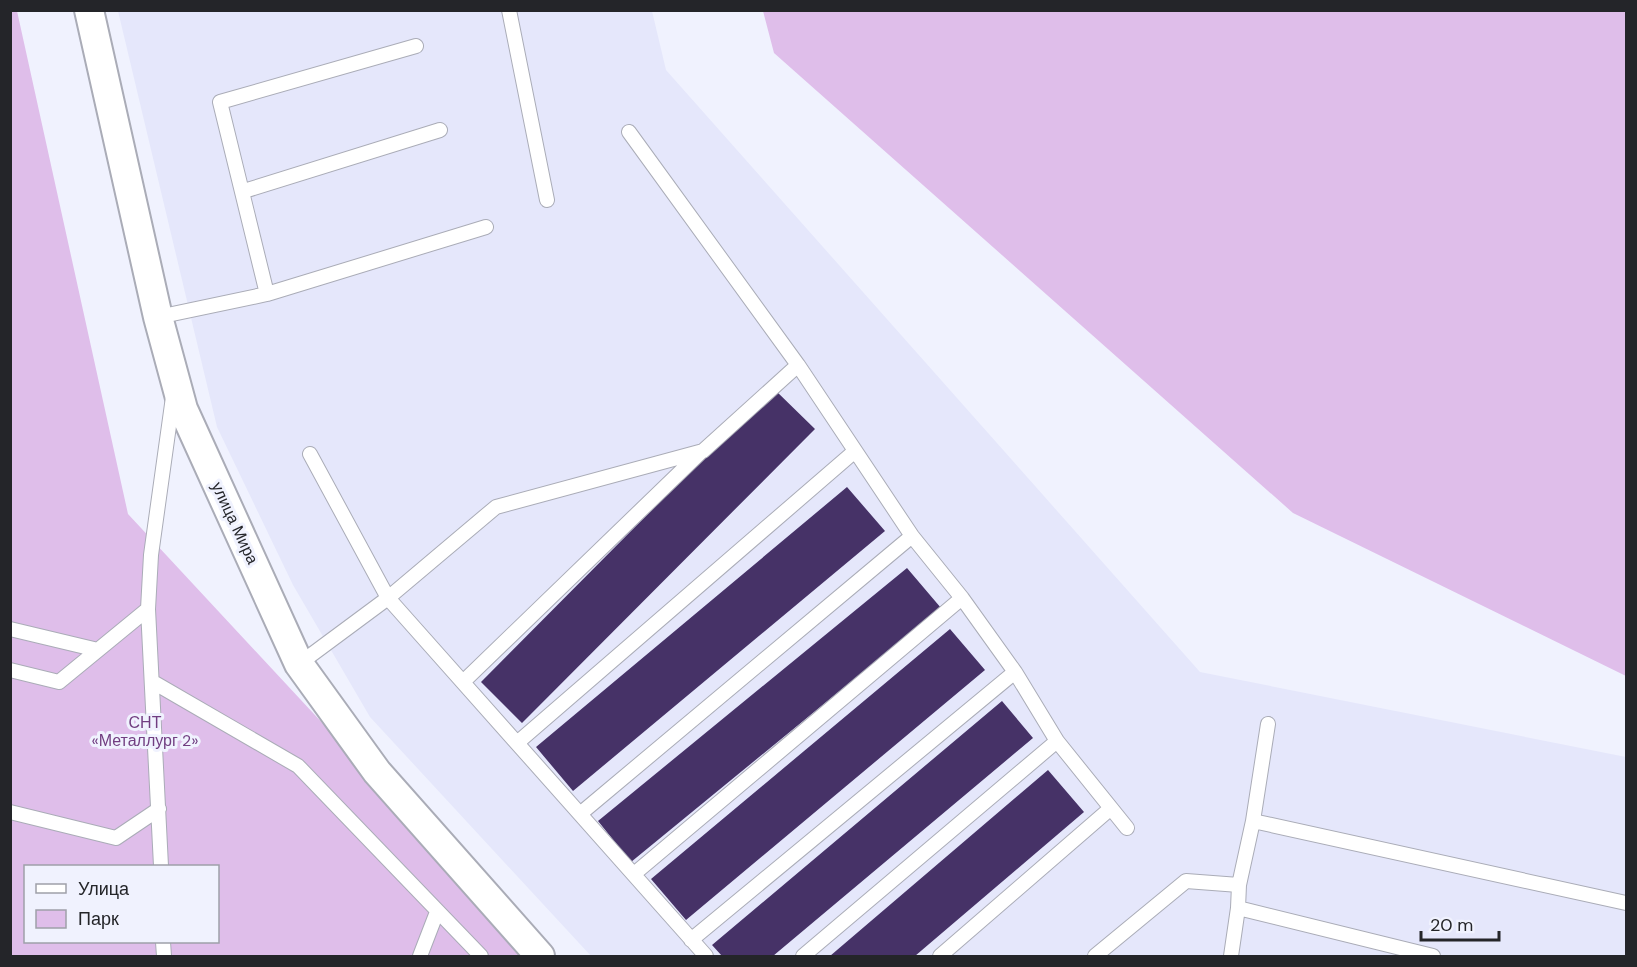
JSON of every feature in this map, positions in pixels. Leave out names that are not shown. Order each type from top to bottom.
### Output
[{"type":"street","name":"улица Мира","points":[[89,10],[158,317],[183,409],[299,664],[377,772],[540,957]]},
{"type":"lane","points":[[509,10],[547,200]]},
{"type":"lane","points":[[267,294],[244,192],[220,102],[416,46]]},
{"type":"lane","points":[[244,192],[440,130]]},
{"type":"lane","points":[[630,132],[798,365],[912,536],[962,598],[1015,672],[1057,741],[1127,828]]},
{"type":"lane","points":[[158,317],[267,294],[486,227]]},
{"type":"lane","points":[[463,682],[703,451],[798,365]]},
{"type":"lane","points":[[161,865],[148,609],[151,555],[176,382]]},
{"type":"lane","points":[[299,664],[388,598],[496,507],[703,451]]},
{"type":"lane","points":[[517,743],[855,451]]},
{"type":"lane","points":[[310,454],[388,598],[706,957]]},
{"type":"lane","points":[[580,814],[912,536]]},
{"type":"lane","points":[[634,874],[962,598]]},
{"type":"lane","points":[[10,670],[59,681],[148,609]]},
{"type":"lane","points":[[10,629],[98,650]]},
{"type":"lane","points":[[691,940],[1015,672]]},
{"type":"lane","points":[[153,681],[298,766],[481,957]]},
{"type":"lane","points":[[1231,957],[1239,885],[1253,821],[1268,723]]},
{"type":"lane","points":[[803,957],[1057,741]]},
{"type":"lane","points":[[940,957],[1111,808]]},
{"type":"lane","points":[[10,812],[116,838],[159,809]]},
{"type":"lane","points":[[1253,821],[1626,903]]},
{"type":"lane","points":[[1095,957],[1186,881],[1239,885]]},
{"type":"lane","points":[[1238,908],[1433,957]]},
{"type":"lane","points":[[420,957],[437,912]]},
{"type":"shaded area","points":[[118,11],[652,11],[666,70],[1200,672],[1626,757],[1626,956],[591,956],[370,717],[293,585],[217,427]]},
{"type":"green space","name":"СНТ «Металлург 2»","points":[[10,11],[17,11],[128,514],[539,956],[11,956]]},
{"type":"green space","points":[[763,11],[1626,11],[1626,676],[1293,513],[774,53]]},
{"type":"building","points":[[773,388],[815,429],[522,723],[481,682]]},
{"type":"building","points":[[847,487],[885,531],[573,791],[536,747]]},
{"type":"building","points":[[907,568],[941,608],[631,862],[598,821]]},
{"type":"building","points":[[950,629],[985,670],[686,920],[651,879]]},
{"type":"building","points":[[1002,701],[1033,738],[773,956],[722,956],[712,945]]},
{"type":"building","points":[[1048,770],[1084,812],[915,956],[830,956]]}]
